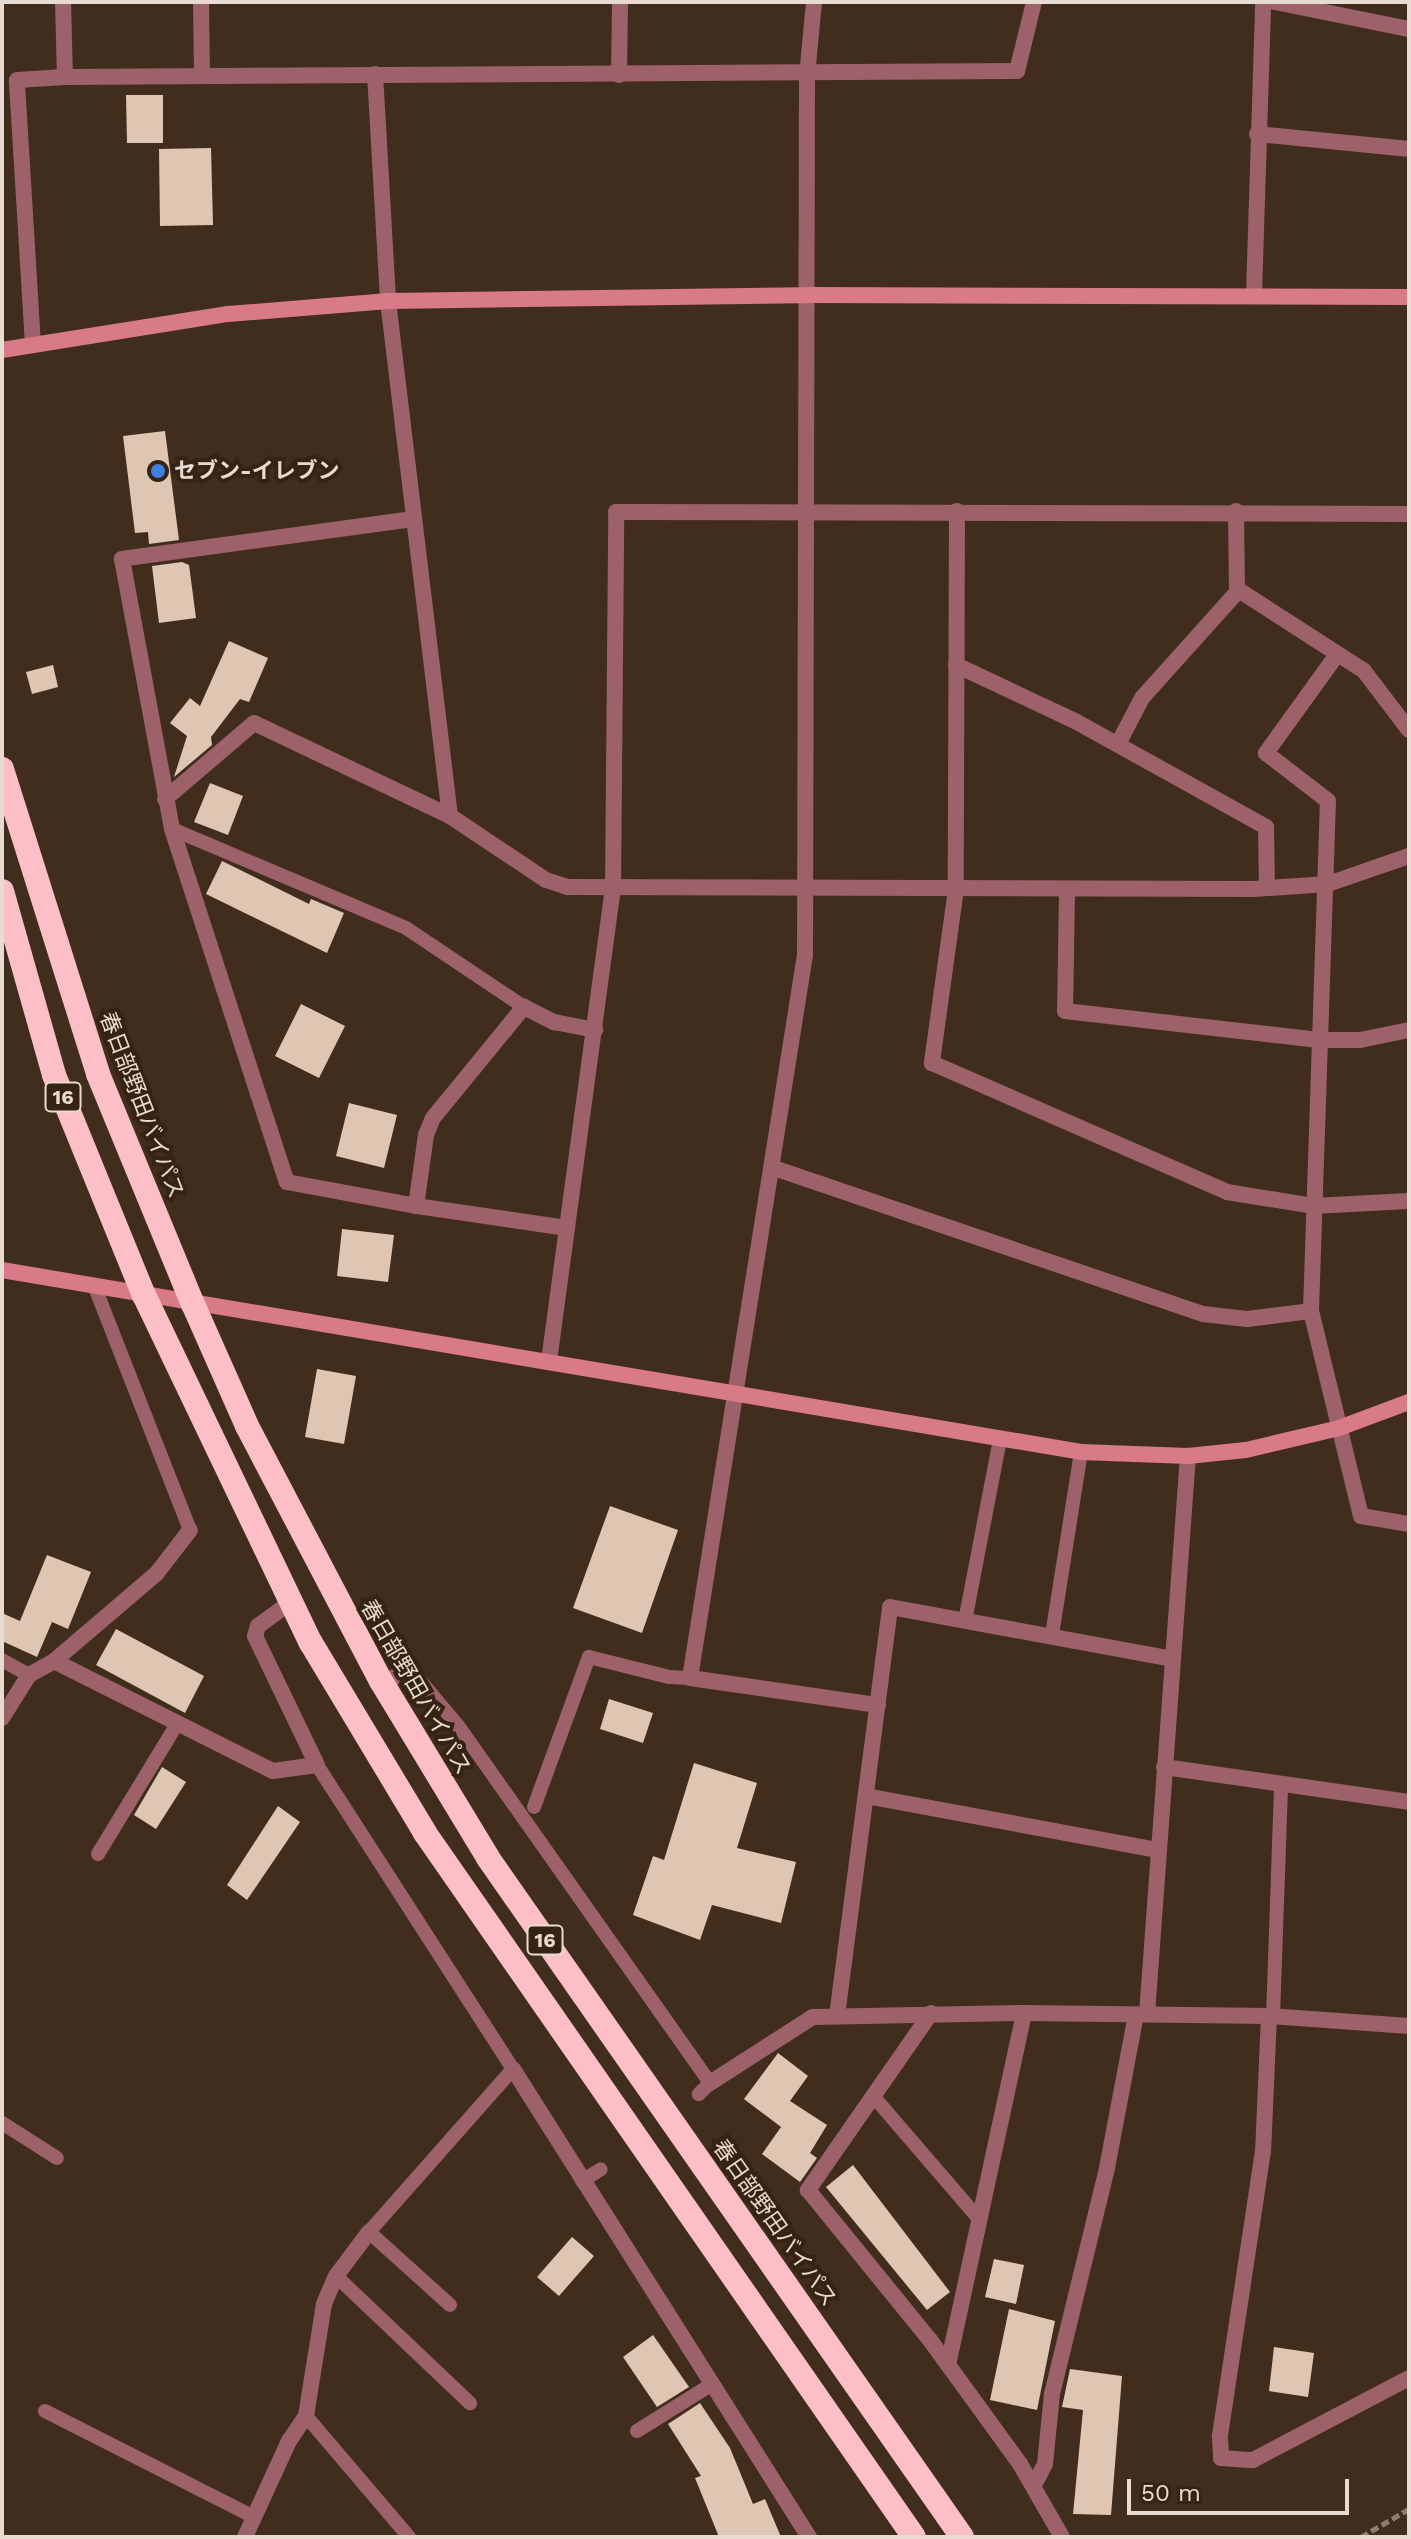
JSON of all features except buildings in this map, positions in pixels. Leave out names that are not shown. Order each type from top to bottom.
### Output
[{"type":"highway","name":"春日部野田バイパス","points":[[2,769],[98,1074],[193,1304],[247,1426],[381,1681],[488,1858],[962,2537]]},
{"type":"highway","name":"16","points":[[2,891],[54,1075],[144,1295],[290,1603],[425,1833],[914,2537]]},
{"type":"street","points":[[63,2],[65,77]]},
{"type":"street","points":[[201,2],[202,76]]},
{"type":"street","points":[[619,75],[620,2]]},
{"type":"street","points":[[814,2],[807,76],[808,888],[797,1023],[690,1678],[878,1705]]},
{"type":"street","points":[[33,345],[17,80],[375,74],[807,76],[1017,71],[1034,2]]},
{"type":"street","points":[[1254,295],[1263,2]]},
{"type":"street","points":[[1275,2],[1409,29]]},
{"type":"street","points":[[375,74],[388,301],[450,816]]},
{"type":"street","points":[[1257,134],[1409,149]]},
{"type":"street","points":[[2,350],[228,314],[388,301],[806,295],[1409,297]]},
{"type":"street","points":[[957,511],[956,889],[932,1063],[1227,1192],[1313,1206],[1409,1201]]},
{"type":"street","points":[[1118,744],[1142,698],[1238,591],[1236,511]]},
{"type":"street","points":[[549,1361],[613,890],[616,512],[1236,511],[1409,514]]},
{"type":"street","points":[[413,519],[122,559],[165,799],[172,829],[287,1182],[416,1206],[567,1228]]},
{"type":"street","points":[[1238,591],[1364,671],[1409,730]]},
{"type":"street","points":[[1336,656],[1266,753],[1328,801],[1328,884],[1311,1311],[1361,1516],[1409,1524]]},
{"type":"street","points":[[956,665],[1118,744],[1266,827],[1267,888]]},
{"type":"street","points":[[165,799],[254,723],[450,816],[546,880],[613,890],[1267,888],[1328,884],[1409,856]]},
{"type":"street","points":[[1067,890],[1065,1011],[1321,1040],[1360,1040],[1409,1030]]},
{"type":"street","points":[[416,1206],[426,1135],[433,1118],[524,1007],[554,1022],[595,1030]]},
{"type":"street","points":[[774,1168],[1191,1311],[1247,1319],[1311,1311]]},
{"type":"street","points":[[2,1270],[1081,1452],[1188,1456],[1246,1450],[1339,1428],[1409,1402]]},
{"type":"street","points":[[1035,2483],[1045,2464],[1052,2394],[1142,2014],[1158,1850],[1188,1456]]},
{"type":"street","points":[[2,1718],[29,1675],[54,1661],[157,1573],[190,1530]]},
{"type":"street","points":[[54,1661],[273,1771],[317,1765],[255,1636],[258,1626],[290,1603]]},
{"type":"street","points":[[837,2016],[890,1607],[1172,1659]]},
{"type":"street","points":[[381,1681],[413,1672]]},
{"type":"street","points":[[1164,1767],[1409,1802]]},
{"type":"street","points":[[866,1796],[1158,1850]]},
{"type":"street","points":[[704,2088],[813,2017],[931,2013],[1142,2014],[1271,2016],[1409,2026]]},
{"type":"street","points":[[931,2013],[808,2190],[948,2365],[1035,2483],[1062,2537]]},
{"type":"street","points":[[948,2365],[1024,2013]]},
{"type":"street","points":[[1271,2016],[1263,2151],[1220,2437],[1221,2458],[1253,2460],[1409,2378]]},
{"type":"street","points":[[513,2069],[709,2386],[809,2537]]},
{"type":"street","points":[[245,2537],[306,2416],[324,2304],[336,2276],[369,2232]]},
{"type":"lane","points":[[172,829],[406,928],[524,1007]]},
{"type":"lane","points":[[94,1285],[190,1530]]},
{"type":"lane","points":[[965,1621],[1000,1440]]},
{"type":"lane","points":[[1052,1635],[1081,1452]]},
{"type":"lane","points":[[534,1807],[589,1657],[669,1677],[690,1678]]},
{"type":"lane","points":[[2,1660],[29,1675]]},
{"type":"lane","points":[[413,1672],[459,1727],[704,2088]]},
{"type":"lane","points":[[98,1854],[177,1724]]},
{"type":"lane","points":[[317,1765],[513,2069],[369,2232],[450,2305]]},
{"type":"lane","points":[[1271,2016],[1281,1784]]},
{"type":"lane","points":[[874,2097],[979,2219]]},
{"type":"lane","points":[[2,2123],[57,2158]]},
{"type":"lane","points":[[582,2181],[601,2169]]},
{"type":"lane","points":[[336,2276],[470,2403]]},
{"type":"lane","points":[[637,2431],[709,2386]]},
{"type":"lane","points":[[45,2411],[254,2517]]},
{"type":"lane","points":[[306,2416],[409,2537]]},
{"type":"path","points":[[1361,2537],[1409,2509]]},
{"type":"place","name":"セブン-イレブン","points":[[158,471]]}]
